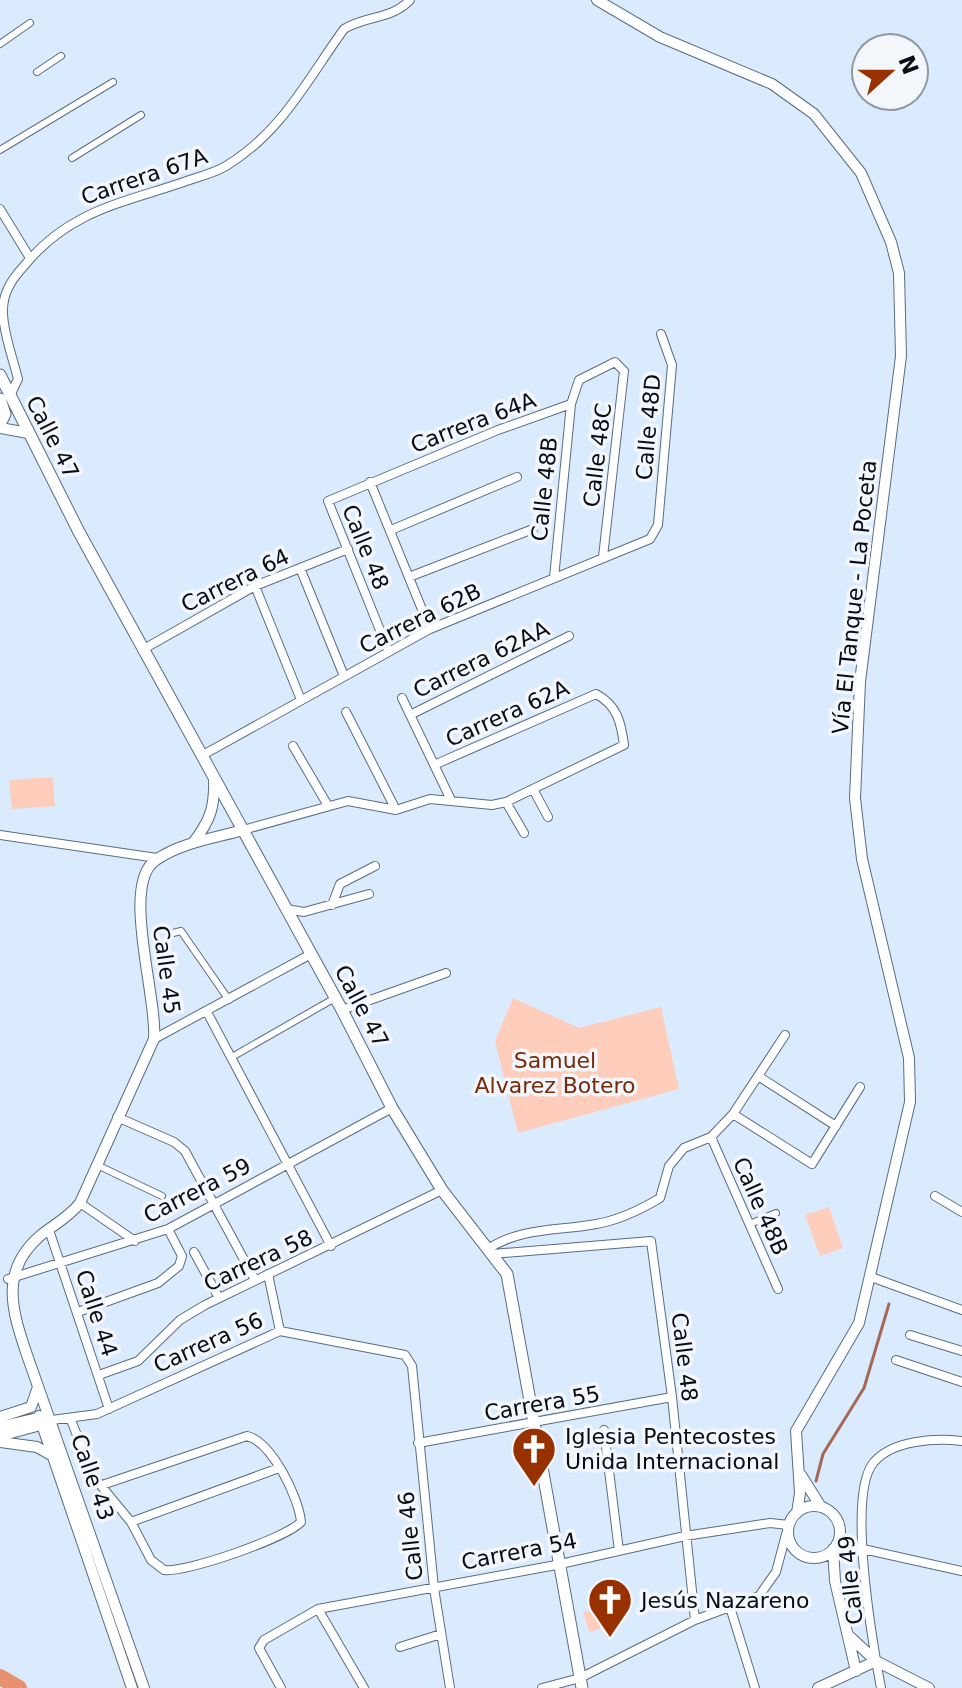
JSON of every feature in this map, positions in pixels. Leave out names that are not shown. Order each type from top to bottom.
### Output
[{"type":"main road","name":"Calle 47","points":[[0,375],[5,397],[5,414],[0,426]]},
{"type":"main road","name":"Calle 47","points":[[5,397],[28,433],[142,650],[342,1010],[392,1108],[442,1190],[493,1252],[511,1287],[581,1683]]},
{"type":"street","name":"Carrera 67A","points":[[5,397],[18,379],[3,314],[4,298],[10,282],[45,240],[67,224],[103,208],[222,168],[248,151],[297,101],[344,29],[353,23],[399,12],[410,0]]},
{"type":"street","name":"Vía El Tanque - La Poceta","points":[[597,0],[660,37],[731,66],[790,95],[814,114],[847,152],[875,200],[891,242],[902,294],[901,356],[860,682],[856,777],[857,833],[907,1045],[911,1082],[908,1115],[871,1277],[855,1332],[796,1431],[797,1513]]},
{"type":"street","points":[[0,44],[30,23]]},
{"type":"street","points":[[37,72],[61,56]]},
{"type":"street","points":[[0,150],[113,82]]},
{"type":"street","points":[[72,158],[141,115]]},
{"type":"street","points":[[0,209],[30,258]]},
{"type":"street","name":"Calle 48D","points":[[658,525],[672,365],[661,334]]},
{"type":"street","name":"Carrera 64A","points":[[328,501],[571,404],[579,380],[615,362]]},
{"type":"street","name":"Calle 48C","points":[[603,557],[624,371],[615,362]]},
{"type":"street","name":"Calle 48B","points":[[554,578],[571,404]]},
{"type":"street","points":[[0,426],[28,433]]},
{"type":"street","points":[[391,530],[517,477]]},
{"type":"street","points":[[370,482],[430,629]]},
{"type":"street","name":"Calle 48","points":[[328,501],[388,650]]},
{"type":"street","name":"Carrera 62B","points":[[201,756],[388,650],[430,629],[650,539],[658,525]]},
{"type":"street","points":[[409,577],[533,529]]},
{"type":"street","name":"Carrera 64","points":[[142,650],[201,613],[255,586],[348,549]]},
{"type":"street","points":[[300,568],[344,676]]},
{"type":"street","points":[[255,586],[301,700]]},
{"type":"street","name":"Carrera 62AA","points":[[410,715],[569,636]]},
{"type":"street","name":"Carrera 62A","points":[[434,765],[596,694],[610,701],[621,722],[624,745],[533,789]]},
{"type":"street","points":[[402,698],[450,798]]},
{"type":"street","points":[[346,712],[396,810]]},
{"type":"street","points":[[293,746],[327,804]]},
{"type":"street","points":[[193,843],[209,823],[214,805],[214,779]]},
{"type":"street","points":[[141,857],[146,869],[157,858],[193,843],[327,804],[348,801],[396,810],[430,799],[450,798],[492,805],[533,789],[548,817]]},
{"type":"street","points":[[506,802],[524,833]]},
{"type":"street","points":[[0,835],[157,858]]},
{"type":"street","points":[[332,905],[340,884],[375,866]]},
{"type":"street","name":"Calle 45","points":[[8,1279],[25,1251],[69,1216],[80,1203],[154,1039],[156,1018],[139,916],[146,869]]},
{"type":"street","points":[[286,909],[304,912],[369,894]]},
{"type":"street","points":[[293,922],[304,912]]},
{"type":"street","points":[[169,934],[181,931],[229,1000]]},
{"type":"street","points":[[154,1039],[311,954]]},
{"type":"street","points":[[342,1010],[446,973]]},
{"type":"street","points":[[232,1057],[335,998]]},
{"type":"street","points":[[207,1012],[331,1246]]},
{"type":"street","points":[[493,1252],[503,1240],[521,1233],[597,1224],[627,1216],[660,1198],[669,1166],[684,1148],[711,1137],[733,1114],[785,1035]]},
{"type":"street","points":[[758,1076],[836,1126]]},
{"type":"street","points":[[733,1114],[812,1164],[860,1087]]},
{"type":"street","name":"Carrera 59","points":[[8,1279],[168,1229],[392,1108]]},
{"type":"street","points":[[117,1117],[179,1145],[255,1280]]},
{"type":"street","name":"Calle 48B","points":[[711,1137],[778,1289]]},
{"type":"street","points":[[97,1165],[162,1196]]},
{"type":"street","name":"Carrera 58","points":[[99,1375],[138,1361],[180,1320],[219,1298],[442,1190]]},
{"type":"street","points":[[935,1196],[962,1212]]},
{"type":"street","points":[[80,1203],[135,1241]]},
{"type":"street","points":[[750,1224],[776,1213]]},
{"type":"street","points":[[78,1312],[167,1278],[179,1266],[181,1249],[168,1229]]},
{"type":"street","name":"Calle 44","points":[[49,1230],[109,1409]]},
{"type":"street","name":"Calle 48","points":[[493,1252],[651,1241],[672,1397],[695,1620]]},
{"type":"street","points":[[194,1252],[219,1298]]},
{"type":"street","points":[[268,1274],[280,1331]]},
{"type":"street","points":[[871,1277],[962,1310]]},
{"type":"street","name":"Calle 43","points":[[8,1279],[15,1321],[38,1385],[55,1461],[132,1688]]},
{"type":"street","name":"Carrera 56","points":[[0,1427],[71,1420],[109,1409],[280,1331],[405,1355],[410,1359],[414,1379]]},
{"type":"street","points":[[910,1335],[962,1351]]},
{"type":"street","points":[[896,1360],[962,1382]]},
{"type":"street","name":"Calle 46","points":[[414,1379],[434,1588],[450,1688]]},
{"type":"street","points":[[0,1417],[31,1407],[38,1385]]},
{"type":"street","name":"Carrera 55","points":[[418,1443],[672,1397]]},
{"type":"street","points":[[71,1420],[87,1465],[102,1485],[131,1522],[156,1566],[164,1570],[183,1570],[286,1532],[301,1522],[279,1468],[260,1441],[247,1436],[102,1485]]},
{"type":"street","name":"Calle 43","points":[[44,1421],[144,1688]]},
{"type":"street","name":"Carrera 56","points":[[0,1439],[44,1421]]},
{"type":"street","points":[[604,1430],[619,1551]]},
{"type":"street","points":[[0,1439],[40,1448],[55,1461]]},
{"type":"street","name":"Calle 49","points":[[881,1688],[863,1549],[861,1496],[868,1470],[884,1454],[909,1444],[927,1440],[962,1441]]},
{"type":"street","points":[[131,1522],[279,1468]]},
{"type":"street","name":"Vía El Tanque - La Poceta","points":[[798,1469],[821,1507]]},
{"type":"street","points":[[542,1688],[581,1683],[695,1620],[745,1603],[767,1589],[776,1572],[789,1526],[797,1513],[808,1507],[821,1507],[836,1519],[839,1538],[833,1549],[835,1581],[856,1671]]},
{"type":"street","name":"Carrera 54","points":[[281,1688],[259,1648],[264,1640],[318,1609],[559,1564],[685,1536],[770,1523],[789,1526]]},
{"type":"street","points":[[789,1526],[789,1541],[798,1553],[817,1558],[835,1581]]},
{"type":"street","points":[[839,1538],[863,1549],[962,1571]]},
{"type":"street","points":[[817,1558],[833,1549],[863,1549]]},
{"type":"street","points":[[730,1607],[755,1688]]},
{"type":"street","points":[[318,1609],[364,1688]]},
{"type":"street","points":[[846,1632],[876,1661],[929,1688]]},
{"type":"street","points":[[400,1647],[441,1634]]},
{"type":"street","points":[[818,1688],[876,1661]]},
{"type":"green space","points":[[53,777],[55,806],[12,809],[9,780]]},
{"type":"green space","name":"Samuel Alvarez Botero","points":[[513,998],[579,1028],[661,1007],[679,1089],[518,1133],[495,1041]]},
{"type":"green space","points":[[829,1207],[843,1248],[820,1256],[805,1215]]},
{"type":"green space","points":[[617,1602],[622,1622],[589,1632],[583,1612]]},
{"type":"waterway","points":[[816,1481],[823,1454],[864,1388],[889,1304]]},
{"type":"waterway","points":[[0,1677],[19,1688]]},
{"type":"place","name":"Iglesia Pentecostes Unida Internacional","points":[[534,1488]]},
{"type":"place","name":"Jesús Nazareno","points":[[610,1639]]}]
